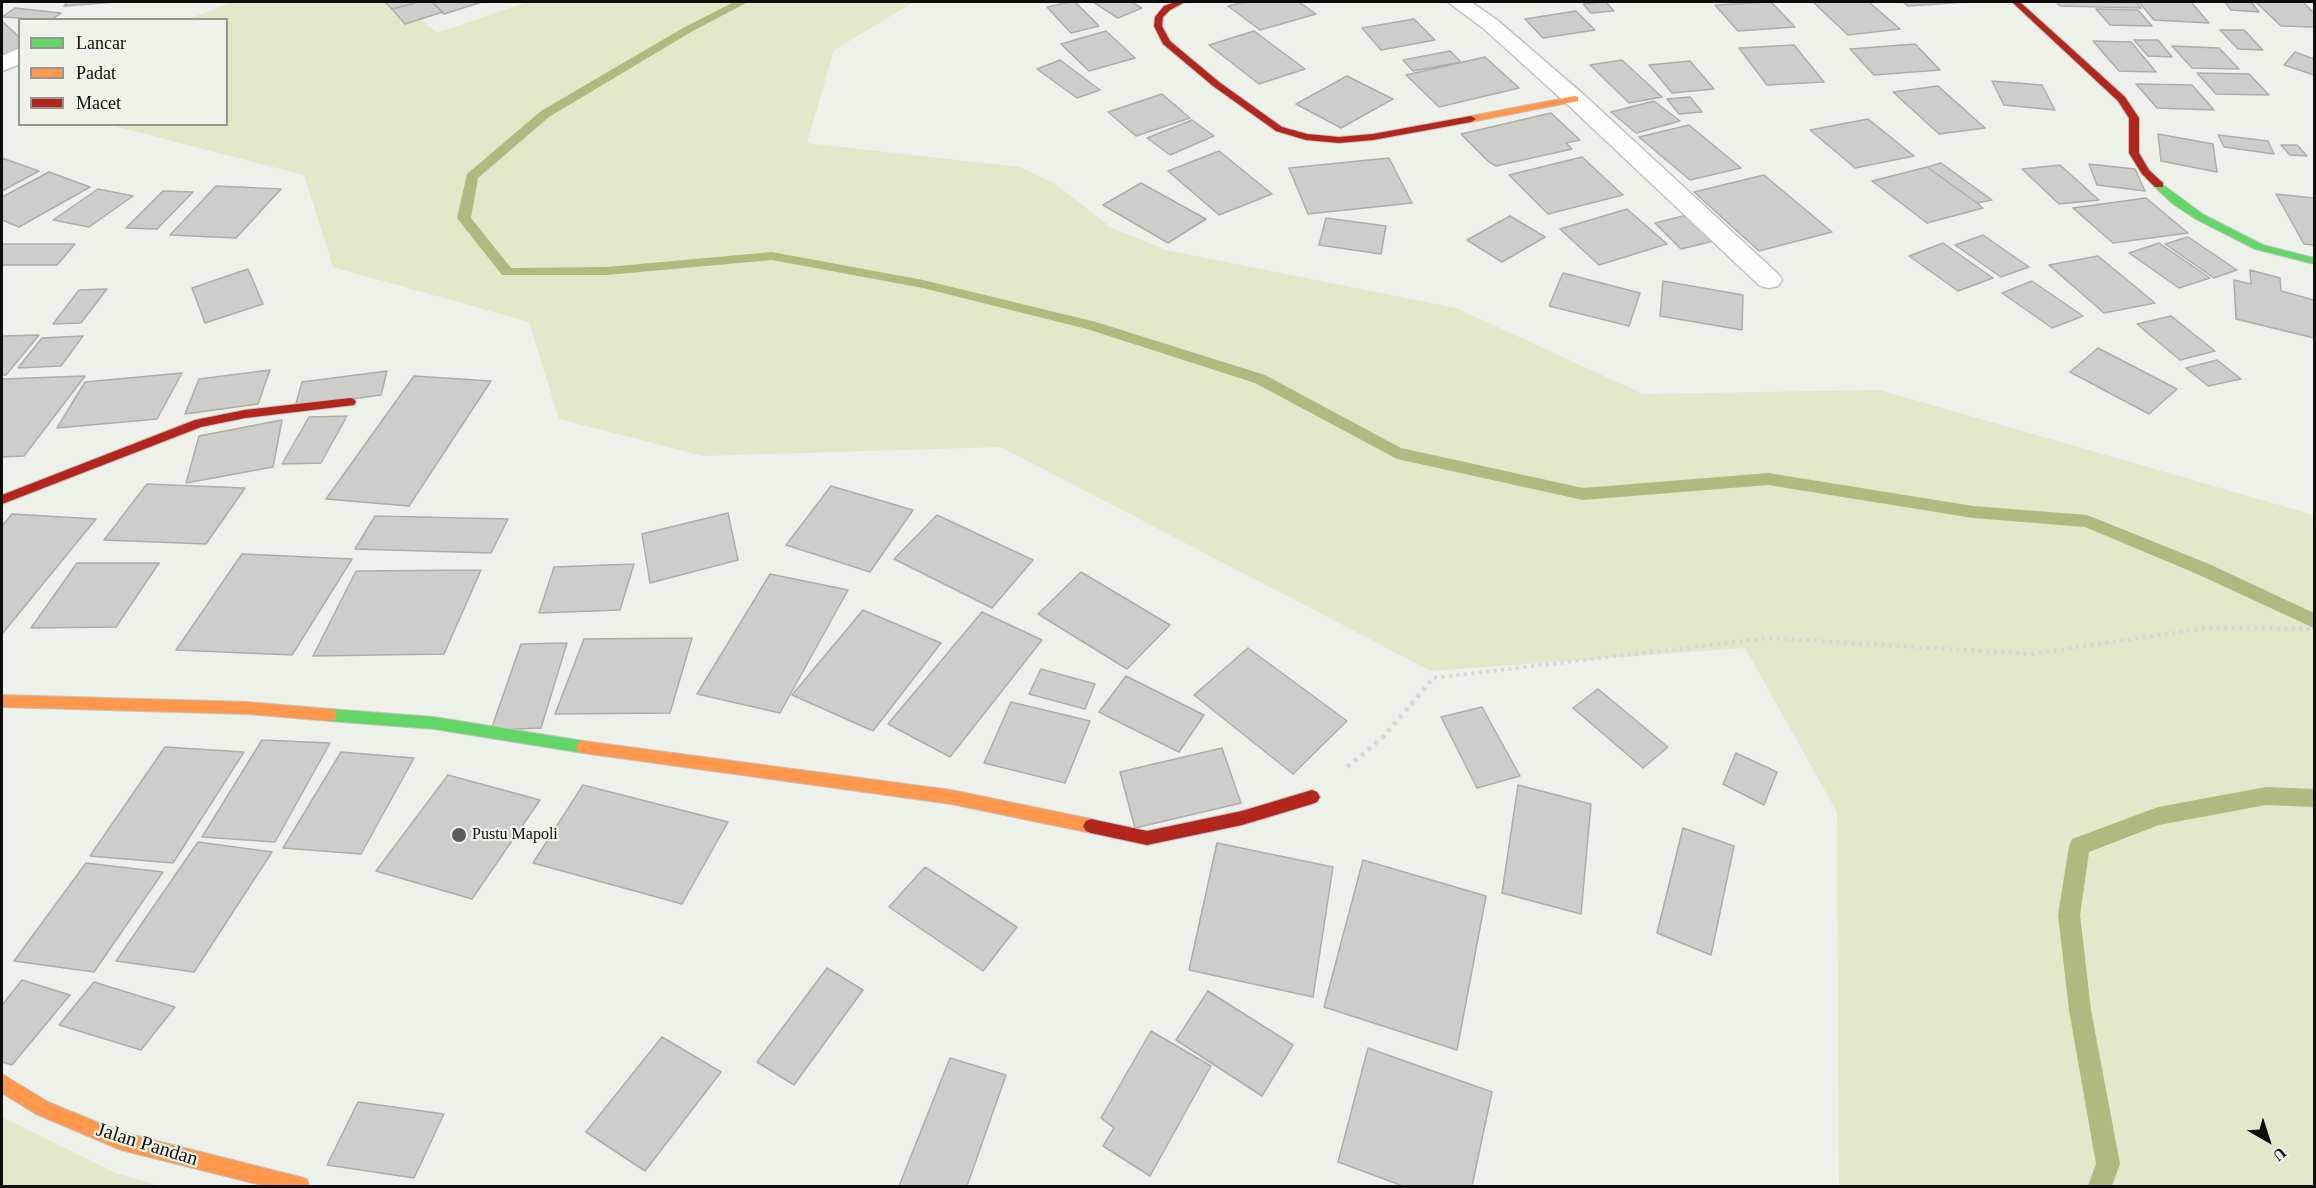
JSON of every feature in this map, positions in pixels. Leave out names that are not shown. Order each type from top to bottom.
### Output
[{"type":"street","points":[[1181,2],[1167,8],[1159,17],[1158,26],[1166,42],[1216,84],[1279,129],[1306,136],[1339,140],[1373,137],[1575,99]]},
{"type":"street","points":[[1458,2],[1490,24],[1575,99],[1769,280]]},
{"type":"street","points":[[2016,2],[2122,99],[2134,118],[2134,153],[2145,172],[2177,202],[2200,217],[2259,247],[2314,261]]},
{"type":"street","points":[[2,65],[18,55]]},
{"type":"street","points":[[2,500],[199,423],[246,414],[350,402]]},
{"type":"street","points":[[2,701],[247,708],[434,723],[576,746],[951,797],[1147,838],[1242,818],[1312,797]]},
{"type":"street","name":"Jalan Pandan","points":[[2,1083],[42,1108],[121,1141],[300,1186]]},
{"type":"path","points":[[1312,797],[1383,737],[1433,678],[1769,638],[2032,654],[2206,628],[2314,629]]},
{"type":"green space","points":[[232,2],[401,2],[437,33],[527,2],[914,2],[834,50],[807,143],[1019,167],[1055,184],[1112,228],[1166,250],[1456,308],[1643,394],[1880,390],[2314,515],[2314,1186],[1839,1186],[1837,812],[1745,648],[1431,671],[1001,447],[703,456],[559,419],[529,322],[333,267],[304,175],[114,126],[228,126],[228,18],[191,18]]},
{"type":"green space","points":[[2,1117],[116,1173],[160,1186],[2,1186]]},
{"type":"building","points":[[67,2],[116,2],[64,6]]},
{"type":"building","points":[[385,2],[419,2],[392,9]]},
{"type":"building","points":[[419,2],[432,2],[443,12],[405,24],[392,9]]},
{"type":"building","points":[[432,2],[482,2],[444,14]]},
{"type":"building","points":[[1075,2],[1099,26],[1071,33],[1047,7]]},
{"type":"building","points":[[1093,2],[1131,2],[1142,8],[1118,18]]},
{"type":"building","points":[[1245,2],[1299,2],[1316,14],[1260,30],[1228,6]]},
{"type":"building","points":[[1606,2],[1614,11],[1591,13],[1583,4]]},
{"type":"building","points":[[1771,2],[1795,27],[1738,31],[1715,5]]},
{"type":"building","points":[[1813,2],[1869,2],[1900,29],[1848,35]]},
{"type":"building","points":[[1903,2],[1967,2],[1908,6]]},
{"type":"building","points":[[2056,2],[2136,2],[2141,8],[2060,6]]},
{"type":"building","points":[[2139,2],[2191,2],[2209,23],[2154,20]]},
{"type":"building","points":[[2225,2],[2251,2],[2259,12],[2231,10]]},
{"type":"building","points":[[2256,2],[2303,2],[2314,13],[2314,27],[2281,26]]},
{"type":"building","points":[[15,8],[61,13],[54,18],[2,17]]},
{"type":"building","points":[[2096,9],[2138,10],[2152,26],[2110,25]]},
{"type":"building","points":[[1576,11],[1595,30],[1543,38],[1525,19]]},
{"type":"building","points":[[1414,19],[1435,40],[1381,50],[1362,28]]},
{"type":"building","points":[[2,21],[18,36],[18,51],[2,56]]},
{"type":"building","points":[[2220,30],[2244,30],[2263,50],[2238,49]]},
{"type":"building","points":[[1106,31],[1135,58],[1089,71],[1061,44]]},
{"type":"building","points":[[1254,31],[1305,69],[1259,84],[1209,45]]},
{"type":"building","points":[[2134,40],[2158,40],[2172,57],[2148,56]]},
{"type":"building","points":[[2093,41],[2131,42],[2156,72],[2119,71]]},
{"type":"building","points":[[1915,44],[1940,70],[1874,75],[1850,49]]},
{"type":"building","points":[[1794,45],[1824,82],[1767,85],[1739,48]]},
{"type":"building","points":[[2172,46],[2219,48],[2239,69],[2192,68]]},
{"type":"building","points":[[1450,51],[1461,62],[1413,71],[1403,60]]},
{"type":"building","points":[[2295,52],[2314,59],[2314,75],[2284,65]]},
{"type":"building","points":[[1485,57],[1519,88],[1439,107],[1406,75]]},
{"type":"building","points":[[1060,60],[1100,90],[1077,98],[1037,69]]},
{"type":"building","points":[[1622,60],[1662,97],[1629,103],[1590,65]]},
{"type":"building","points":[[1690,61],[1714,89],[1672,93],[1649,65]]},
{"type":"building","points":[[2197,73],[2249,74],[2269,95],[2216,94]]},
{"type":"building","points":[[1347,76],[1393,99],[1341,128],[1296,104]]},
{"type":"building","points":[[1992,81],[2042,85],[2055,110],[2004,105]]},
{"type":"building","points":[[2136,84],[2192,85],[2214,110],[2157,108]]},
{"type":"building","points":[[1938,86],[1985,128],[1939,134],[1893,92]]},
{"type":"building","points":[[1162,94],[1190,118],[1136,136],[1108,112]]},
{"type":"building","points":[[1690,97],[1702,112],[1679,114],[1667,99]]},
{"type":"building","points":[[1654,101],[1680,121],[1636,133],[1611,112]]},
{"type":"building","points":[[1551,113],[1580,140],[1566,143],[1572,149],[1496,166],[1461,134]]},
{"type":"building","points":[[1868,119],[1914,156],[1855,168],[1810,130]]},
{"type":"building","points":[[1192,120],[1214,136],[1170,155],[1147,138]]},
{"type":"building","points":[[1689,125],[1741,168],[1690,180],[1639,137]]},
{"type":"building","points":[[2158,134],[2213,144],[2217,172],[2161,161]]},
{"type":"building","points":[[2218,135],[2268,141],[2274,154],[2224,147]]},
{"type":"building","points":[[2281,145],[2297,145],[2307,156],[2290,155]]},
{"type":"building","points":[[1219,151],[1272,194],[1219,215],[1168,171]]},
{"type":"building","points":[[1582,157],[1623,195],[1548,214],[1509,175]]},
{"type":"building","points":[[2,158],[39,171],[2,191]]},
{"type":"building","points":[[1389,158],[1412,203],[1308,214],[1289,168]]},
{"type":"building","points":[[1941,163],[1992,200],[1977,203],[1927,167]]},
{"type":"building","points":[[2089,164],[2135,169],[2145,191],[2097,185]]},
{"type":"building","points":[[2060,165],[2099,200],[2059,204],[2022,169]]},
{"type":"building","points":[[1927,167],[1983,208],[1927,223],[1872,181]]},
{"type":"building","points":[[49,172],[90,187],[19,227],[2,220],[2,197]]},
{"type":"building","points":[[1764,175],[1832,232],[1759,251],[1694,192]]},
{"type":"building","points":[[1141,183],[1206,219],[1168,243],[1103,205]]},
{"type":"building","points":[[216,186],[281,189],[236,238],[170,235]]},
{"type":"building","points":[[98,189],[133,196],[89,227],[53,220]]},
{"type":"building","points":[[163,191],[193,192],[157,229],[126,228]]},
{"type":"building","points":[[2276,194],[2314,198],[2314,245],[2304,244]]},
{"type":"building","points":[[2146,198],[2188,233],[2113,243],[2073,208]]},
{"type":"building","points":[[1627,209],[1667,244],[1599,265],[1560,229]]},
{"type":"building","points":[[1691,214],[1718,240],[1681,249],[1655,223]]},
{"type":"building","points":[[1510,216],[1545,237],[1502,262],[1467,240]]},
{"type":"building","points":[[1326,218],[1386,226],[1381,254],[1319,245]]},
{"type":"building","points":[[1983,235],[2029,267],[2001,277],[1955,245]]},
{"type":"building","points":[[2188,237],[2237,270],[2214,278],[2165,244]]},
{"type":"building","points":[[1943,243],[1993,278],[1958,291],[1909,256]]},
{"type":"building","points":[[2159,243],[2210,278],[2179,288],[2129,253]]},
{"type":"building","points":[[2,244],[75,244],[57,265],[2,265]]},
{"type":"building","points":[[2098,256],[2155,303],[2104,313],[2049,265]]},
{"type":"building","points":[[248,269],[263,304],[205,323],[192,288]]},
{"type":"building","points":[[2250,270],[2280,278],[2281,291],[2314,300],[2314,338],[2236,319],[2234,280],[2251,284]]},
{"type":"building","points":[[1563,273],[1640,293],[1629,326],[1549,306]]},
{"type":"building","points":[[1663,281],[1743,295],[1742,330],[1660,316]]},
{"type":"building","points":[[2032,281],[2083,316],[2052,328],[2002,293]]},
{"type":"building","points":[[107,289],[81,323],[53,324],[79,290]]},
{"type":"building","points":[[2171,316],[2215,351],[2180,360],[2137,324]]},
{"type":"building","points":[[39,335],[6,375],[2,375],[2,336]]},
{"type":"building","points":[[83,336],[61,366],[18,368],[42,338]]},
{"type":"building","points":[[2098,348],[2177,389],[2149,414],[2070,372]]},
{"type":"building","points":[[2217,360],[2241,379],[2208,386],[2186,368]]},
{"type":"building","points":[[270,370],[258,404],[185,414],[199,379]]},
{"type":"building","points":[[387,371],[381,395],[295,407],[302,382]]},
{"type":"building","points":[[182,373],[157,419],[57,428],[85,382]]},
{"type":"building","points":[[85,376],[24,456],[2,457],[2,379]]},
{"type":"building","points":[[414,376],[491,381],[409,506],[326,499]]},
{"type":"building","points":[[347,416],[321,463],[282,464],[309,417]]},
{"type":"building","points":[[282,420],[273,467],[186,483],[199,436]]},
{"type":"building","points":[[147,484],[245,488],[206,544],[104,540]]},
{"type":"building","points":[[831,486],[913,510],[870,572],[786,545]]},
{"type":"building","points":[[728,513],[738,560],[650,583],[642,534]]},
{"type":"building","points":[[12,514],[96,519],[2,634],[2,526]]},
{"type":"building","points":[[937,515],[1033,560],[992,608],[894,559]]},
{"type":"building","points":[[375,516],[508,519],[491,553],[355,549]]},
{"type":"building","points":[[242,554],[352,559],[292,655],[176,650]]},
{"type":"building","points":[[77,563],[159,563],[116,627],[31,628]]},
{"type":"building","points":[[634,564],[620,610],[539,613],[554,567]]},
{"type":"building","points":[[481,570],[444,654],[313,656],[356,571]]},
{"type":"building","points":[[1081,572],[1170,625],[1127,669],[1038,614]]},
{"type":"building","points":[[770,574],[848,590],[780,713],[697,694]]},
{"type":"building","points":[[863,610],[941,643],[873,731],[792,695]]},
{"type":"building","points":[[982,612],[1042,640],[950,757],[888,724]]},
{"type":"building","points":[[692,638],[670,713],[555,714],[584,639]]},
{"type":"building","points":[[567,643],[541,728],[491,730],[521,644]]},
{"type":"building","points":[[1248,648],[1347,721],[1293,774],[1194,695]]},
{"type":"building","points":[[1041,669],[1095,684],[1085,709],[1029,694]]},
{"type":"building","points":[[1126,676],[1204,715],[1179,752],[1099,712]]},
{"type":"building","points":[[1598,689],[1668,747],[1643,768],[1573,708]]},
{"type":"building","points":[[1011,702],[1090,721],[1065,783],[984,763]]},
{"type":"building","points":[[1482,707],[1520,776],[1477,788],[1441,717]]},
{"type":"building","points":[[262,740],[330,743],[275,842],[202,837]]},
{"type":"building","points":[[165,747],[244,752],[173,863],[90,856]]},
{"type":"building","points":[[1222,748],[1241,803],[1135,828],[1120,772]]},
{"type":"building","points":[[341,752],[414,758],[361,854],[283,848]]},
{"type":"building","points":[[1736,753],[1777,772],[1764,805],[1723,784]]},
{"type":"building","name":"Pustu Mapoli","points":[[448,775],[540,800],[472,899],[376,871]]},
{"type":"building","points":[[583,785],[728,822],[682,904],[533,863]]},
{"type":"building","points":[[1518,785],[1591,804],[1581,914],[1502,893]]},
{"type":"building","points":[[1683,828],[1734,846],[1711,955],[1657,933]]},
{"type":"building","points":[[198,842],[272,852],[194,972],[116,961]]},
{"type":"building","points":[[1217,843],[1333,867],[1313,997],[1189,970]]},
{"type":"building","points":[[1363,860],[1486,896],[1457,1050],[1324,1007]]},
{"type":"building","points":[[86,863],[163,872],[94,972],[14,961]]},
{"type":"building","points":[[925,867],[1017,927],[983,971],[889,907]]},
{"type":"building","points":[[827,968],[863,990],[794,1085],[757,1062]]},
{"type":"building","points":[[22,980],[70,995],[12,1065],[2,1062],[2,1005]]},
{"type":"building","points":[[94,982],[175,1007],[141,1050],[59,1025]]},
{"type":"building","points":[[1208,991],[1293,1045],[1262,1096],[1176,1040]]},
{"type":"building","points":[[1151,1031],[1211,1066],[1150,1176],[1103,1146],[1114,1128],[1101,1118]]},
{"type":"building","points":[[662,1037],[721,1072],[645,1171],[586,1132]]},
{"type":"building","points":[[1368,1048],[1492,1092],[1472,1186],[1403,1186],[1338,1162]]},
{"type":"building","points":[[950,1058],[1006,1075],[967,1186],[899,1186]]},
{"type":"building","points":[[358,1102],[444,1114],[414,1178],[327,1165]]},
{"type":"waterway","points":[[742,2],[687,30],[545,114],[472,177],[464,218],[507,272],[607,271],[772,256],[923,284],[1091,325],[1260,379],[1397,453],[1583,494],[1768,479],[1973,512],[2087,521],[2203,569],[2314,621]]},
{"type":"waterway","points":[[2100,1186],[2108,1164],[2080,1010],[2069,915],[2079,846],[2158,816],[2266,796],[2314,798]]},
{"type":"traffic: fast","points":[[2159,185],[2177,202],[2200,217],[2259,247],[2314,261]]},
{"type":"traffic: fast","points":[[330,715],[434,723],[583,747]]},
{"type":"traffic: slow","points":[[1471,119],[1575,99]]},
{"type":"traffic: slow","points":[[2,701],[247,708],[330,715]]},
{"type":"traffic: slow","points":[[583,747],[951,797],[1091,826]]},
{"type":"traffic: slow","points":[[2,1083],[42,1108],[121,1141],[300,1186]]},
{"type":"traffic: jam","points":[[1181,2],[1167,8],[1159,17],[1158,26],[1166,42],[1216,84],[1279,129],[1306,137],[1339,140],[1373,137],[1471,119]]},
{"type":"traffic: jam","points":[[2016,2],[2122,99],[2134,118],[2134,153],[2145,172],[2159,185]]},
{"type":"traffic: jam","points":[[2,500],[199,423],[245,414],[350,402]]},
{"type":"traffic: jam","points":[[1091,826],[1147,838],[1242,818],[1312,797]]},
{"type":"place","name":"Pustu Mapoli","points":[[459,835]]}]
